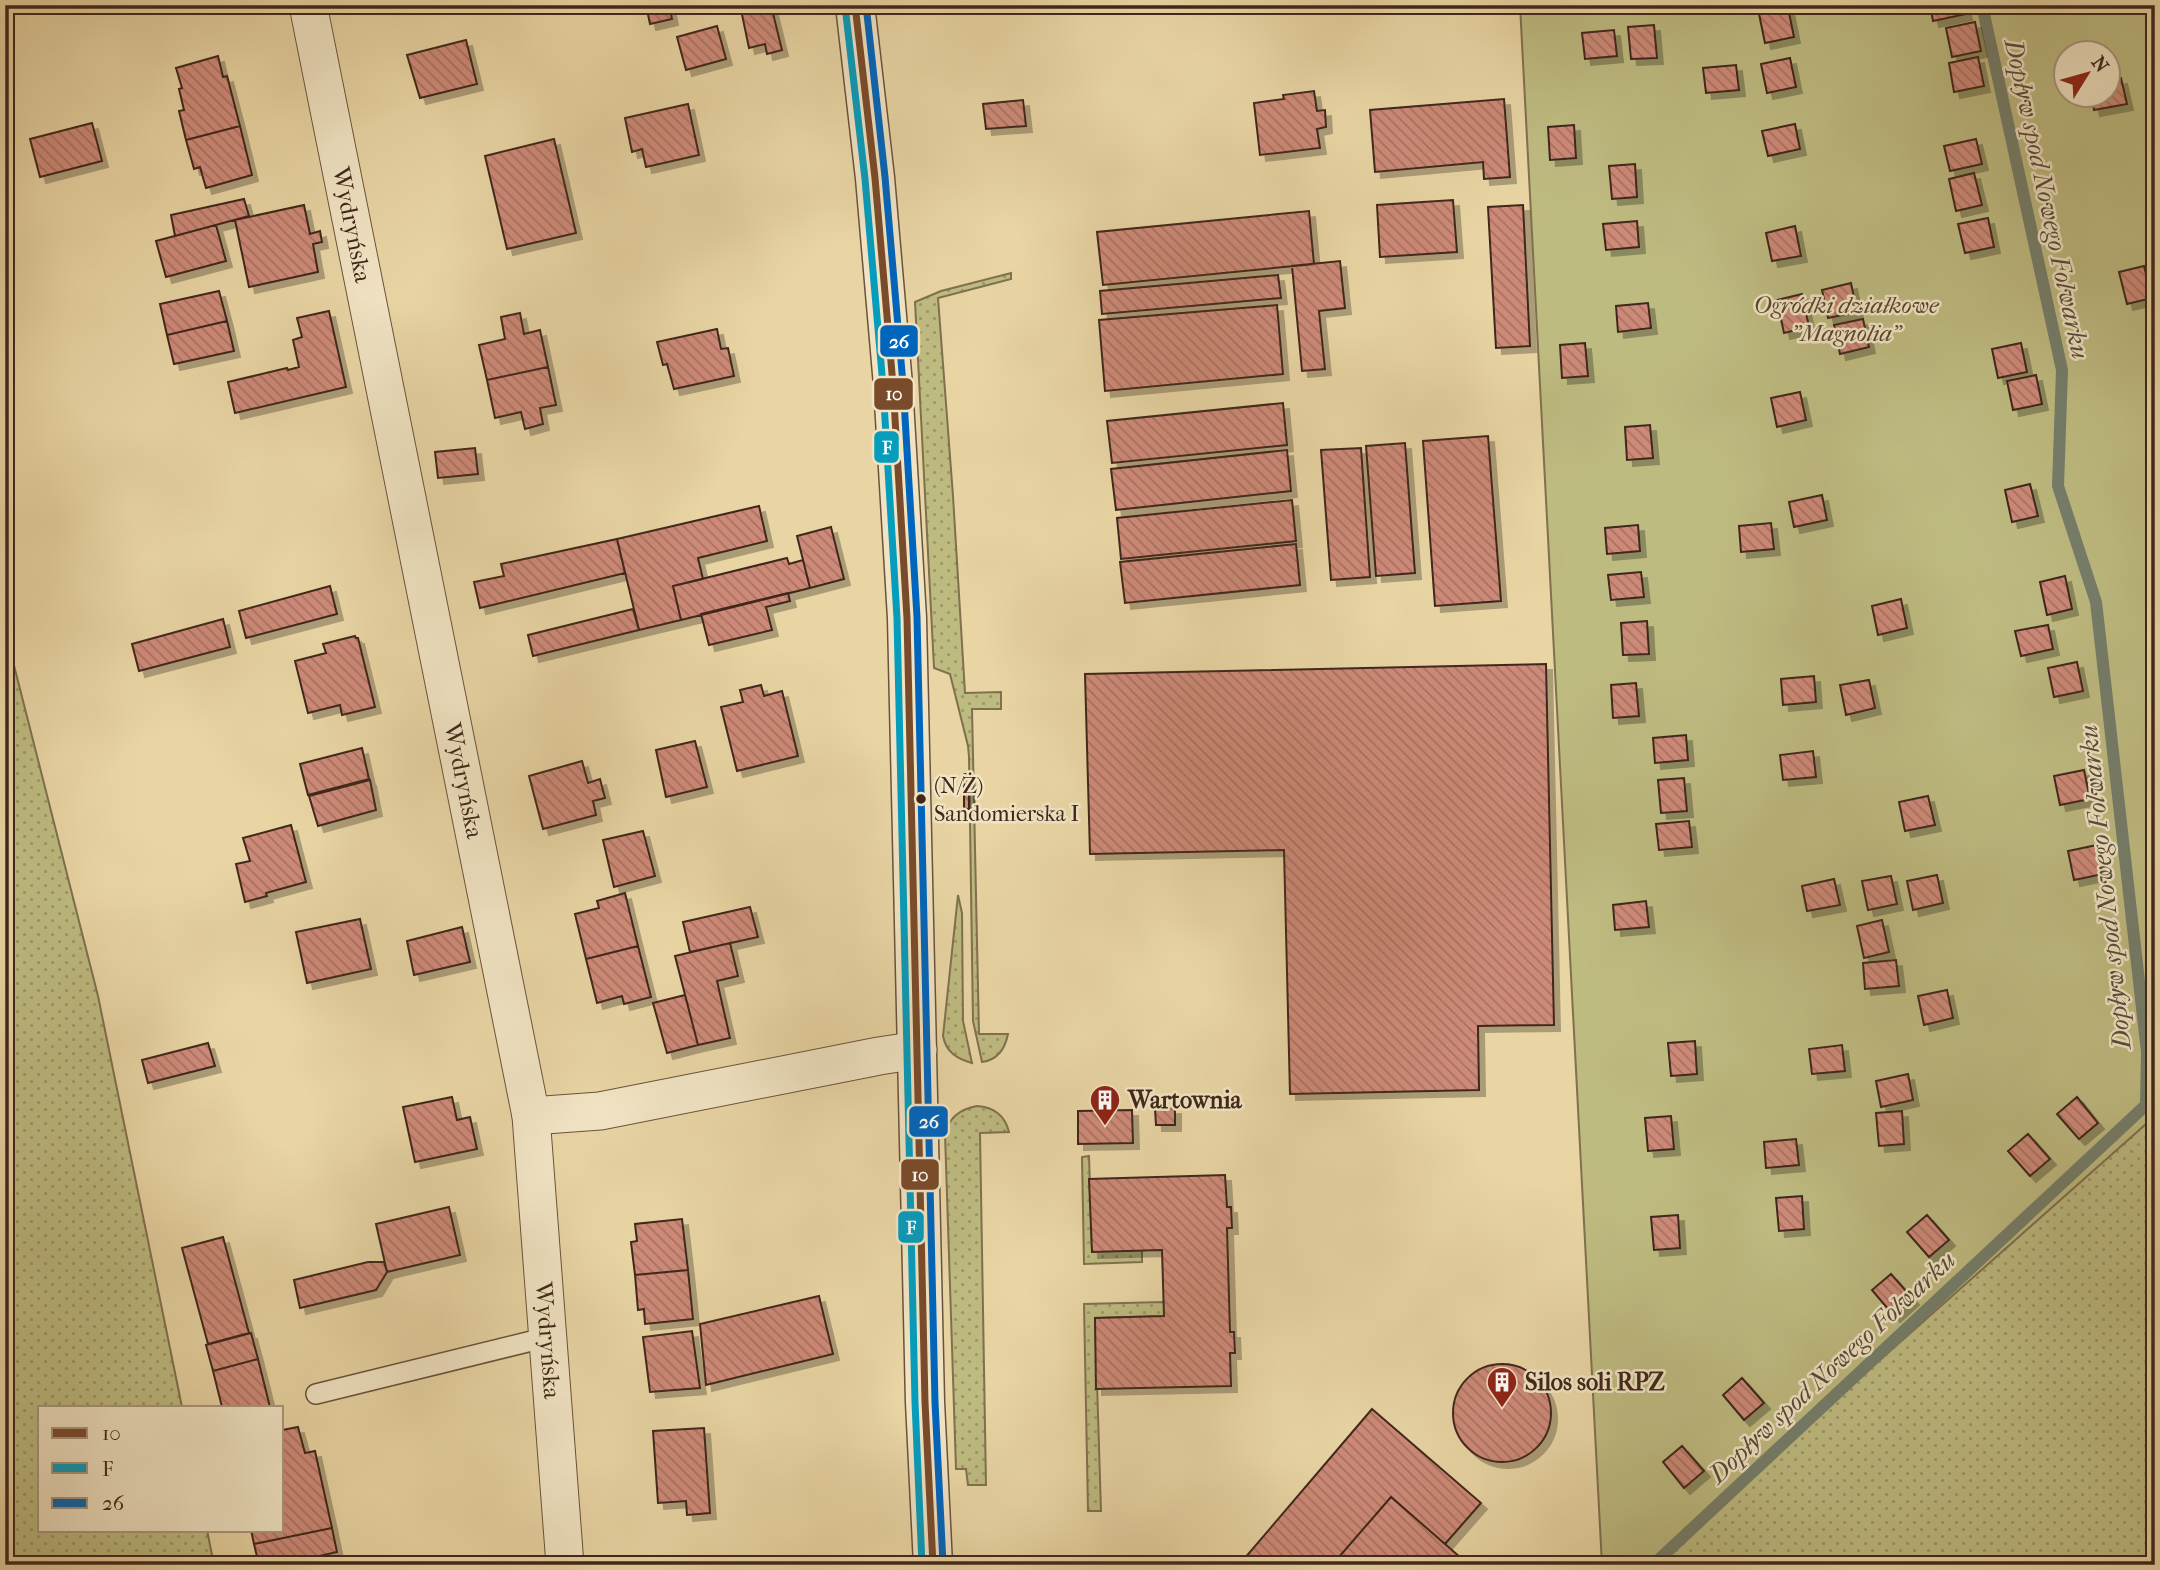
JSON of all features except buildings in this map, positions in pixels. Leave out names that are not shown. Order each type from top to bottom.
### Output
[{"type":"street","name":"Wydryńska","points":[[308,5],[531,1116],[565,1565]]},
{"type":"street","points":[[855,5],[875,178],[893,385],[906,618],[926,1429],[933,1565]]},
{"type":"street","points":[[531,1116],[600,1111],[918,1050]]},
{"type":"lane","points":[[316,1394],[548,1337]]},
{"type":"green space","name":"Ogródki działkowe \"Magnolia\"","points":[[1520,5],[2155,5],[2155,1116],[1649,1565],[1602,1565]]},
{"type":"green space","points":[[1011,273],[1011,279],[938,298],[965,693],[1001,692],[1001,709],[972,709],[979,1034],[1008,1034],[1000,1053],[982,1062],[973,1021],[969,757],[950,674],[934,668],[915,302],[941,291]]},
{"type":"green space","points":[[5,630],[98,996],[182,1406],[38,1406],[38,1532],[207,1532],[214,1565],[5,1565]]},
{"type":"green space","points":[[958,895],[962,913],[963,1021],[972,1063],[953,1054],[943,1036]]},
{"type":"green space","points":[[2155,1100],[2155,1565],[1653,1565],[2146,1105]]},
{"type":"green space","points":[[977,1106],[998,1113],[1009,1132],[980,1133],[986,1485],[968,1485],[966,1469],[956,1469],[945,1134],[956,1115]]},
{"type":"green space","points":[[1089,1156],[1092,1251],[1142,1250],[1142,1262],[1084,1264],[1082,1157]]},
{"type":"green space","points":[[1164,1302],[1164,1316],[1095,1318],[1101,1511],[1088,1511],[1084,1304]]},
{"type":"waterway","name":"Dopływ spod Nowego Folwarku","points":[[1653,1565],[2146,1105],[2147,1052],[2096,602],[2058,486],[2062,370],[1982,5]]},
{"type":"transit line","name":"10","points":[[855,5],[875,178],[893,385],[907,618],[925,1402],[933,1565]]},
{"type":"transit line","name":"26","points":[[866,5],[885,177],[903,384],[917,617],[935,1402],[943,1564]]},
{"type":"transit line","name":"F","points":[[845,6],[865,179],[883,386],[897,618],[915,1402],[922,1565]]},
{"type":"place","name":"(N/Ż) Sandomierska I","points":[[921,799]]},
{"type":"place","name":"Wartownia","points":[[1105,1127]]},
{"type":"place","name":"Silos soli RPZ","points":[[1502,1409]]}]
